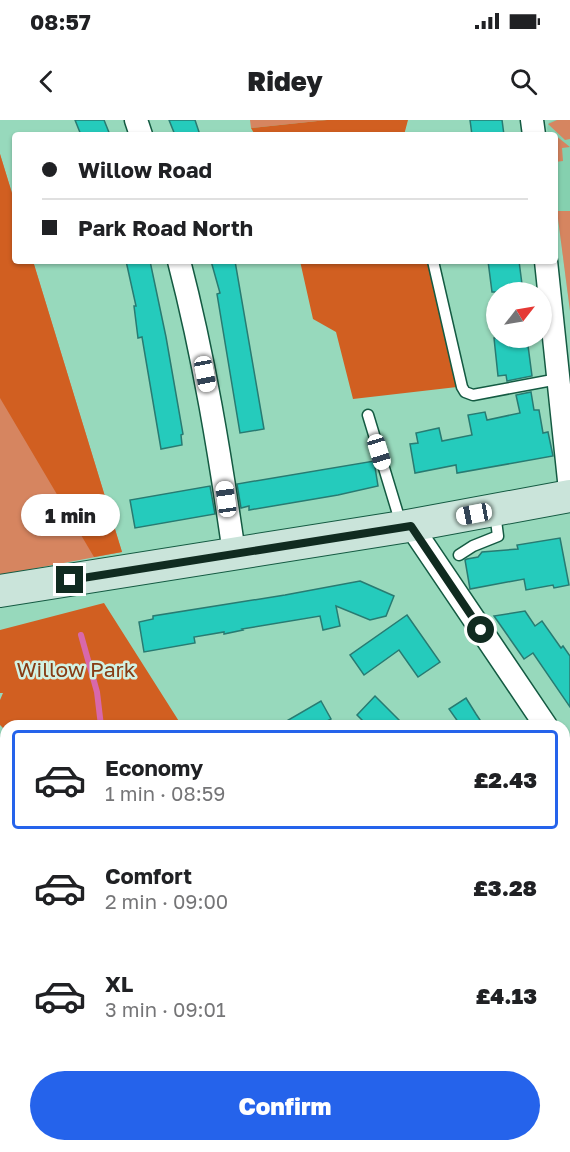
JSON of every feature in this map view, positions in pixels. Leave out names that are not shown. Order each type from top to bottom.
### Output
[{"type":"street","points":[[180,264],[203,363],[218,441],[234,553]]},
{"type":"street","points":[[546,264],[570,490]]},
{"type":"street","points":[[0,591],[407,527],[570,496]]},
{"type":"street","points":[[407,527],[542,720]]},
{"type":"lane","points":[[434,264],[465,392],[472,395],[558,379]]},
{"type":"lane","points":[[368,415],[407,527]]},
{"type":"lane","points":[[459,555],[473,546],[498,536],[495,510]]},
{"type":"shaded area","points":[[250,120],[327,120],[251,128]]},
{"type":"shaded area","points":[[557,120],[570,120],[570,139],[565,140],[548,124]]},
{"type":"shaded area","points":[[570,120],[570,311],[558,217],[558,132],[548,132],[549,122]]},
{"type":"shaded area","points":[[558,137],[570,147],[562,148],[563,161],[558,162]]},
{"type":"shaded area","points":[[0,154],[12,193],[12,264],[34,264],[122,552],[0,575]]},
{"type":"shaded area","points":[[558,211],[570,211],[570,311],[558,219]]},
{"type":"green space","points":[[327,120],[408,120],[405,132],[253,132],[251,128]]},
{"type":"green space","points":[[0,154],[12,193],[12,264],[34,264],[122,552],[94,557],[0,398]]},
{"type":"green space","points":[[301,264],[429,264],[457,387],[353,399],[336,332],[313,319]]},
{"type":"green space","name":"Willow Park","points":[[104,603],[178,720],[0,720],[0,700],[3,693],[0,693],[0,630]]},
{"type":"building","points":[[75,120],[104,120],[109,132],[80,132]]},
{"type":"building","points":[[169,120],[195,120],[199,132],[174,132]]},
{"type":"building","points":[[470,120],[502,120],[504,132],[472,132]]},
{"type":"building","points":[[127,264],[151,264],[183,434],[181,435],[182,445],[161,449],[142,337],[138,338],[134,306],[136,306]]},
{"type":"building","points":[[212,264],[236,264],[264,429],[240,433],[217,294],[220,293]]},
{"type":"building","points":[[488,264],[519,264],[522,282],[491,282]]},
{"type":"building","points":[[495,348],[528,348],[532,376],[507,381],[506,375],[498,376]]},
{"type":"building","points":[[531,392],[534,410],[539,410],[543,433],[548,432],[553,456],[457,473],[456,465],[415,473],[410,444],[418,443],[416,433],[439,428],[442,441],[472,435],[468,415],[485,412],[487,420],[520,413],[516,395]]},
{"type":"building","points":[[374,461],[378,486],[249,510],[249,506],[241,508],[237,484]]},
{"type":"building","points":[[210,486],[215,514],[135,528],[130,500]]},
{"type":"building","points":[[560,538],[569,585],[554,588],[553,585],[526,590],[524,579],[470,589],[465,560],[478,557],[482,552],[518,549],[517,545]]},
{"type":"building","points":[[360,581],[394,596],[386,616],[370,620],[336,606],[340,626],[323,630],[320,616],[224,634],[224,632],[194,637],[195,643],[144,652],[139,622],[153,619],[153,616]]},
{"type":"building","points":[[525,611],[535,626],[542,621],[561,648],[563,646],[570,656],[570,707],[533,653],[524,659],[494,616]]},
{"type":"building","points":[[407,615],[440,662],[418,677],[399,650],[364,675],[350,655]]},
{"type":"building","points":[[375,696],[399,720],[362,720],[357,715]]},
{"type":"building","points":[[466,698],[480,720],[457,720],[449,709]]},
{"type":"building","points":[[321,701],[331,719],[329,720],[288,720]]},
{"type":"waterway","points":[[81,635],[97,692],[100,720]]},
{"type":"route","points":[[70,580],[411,526],[481,630]]}]
